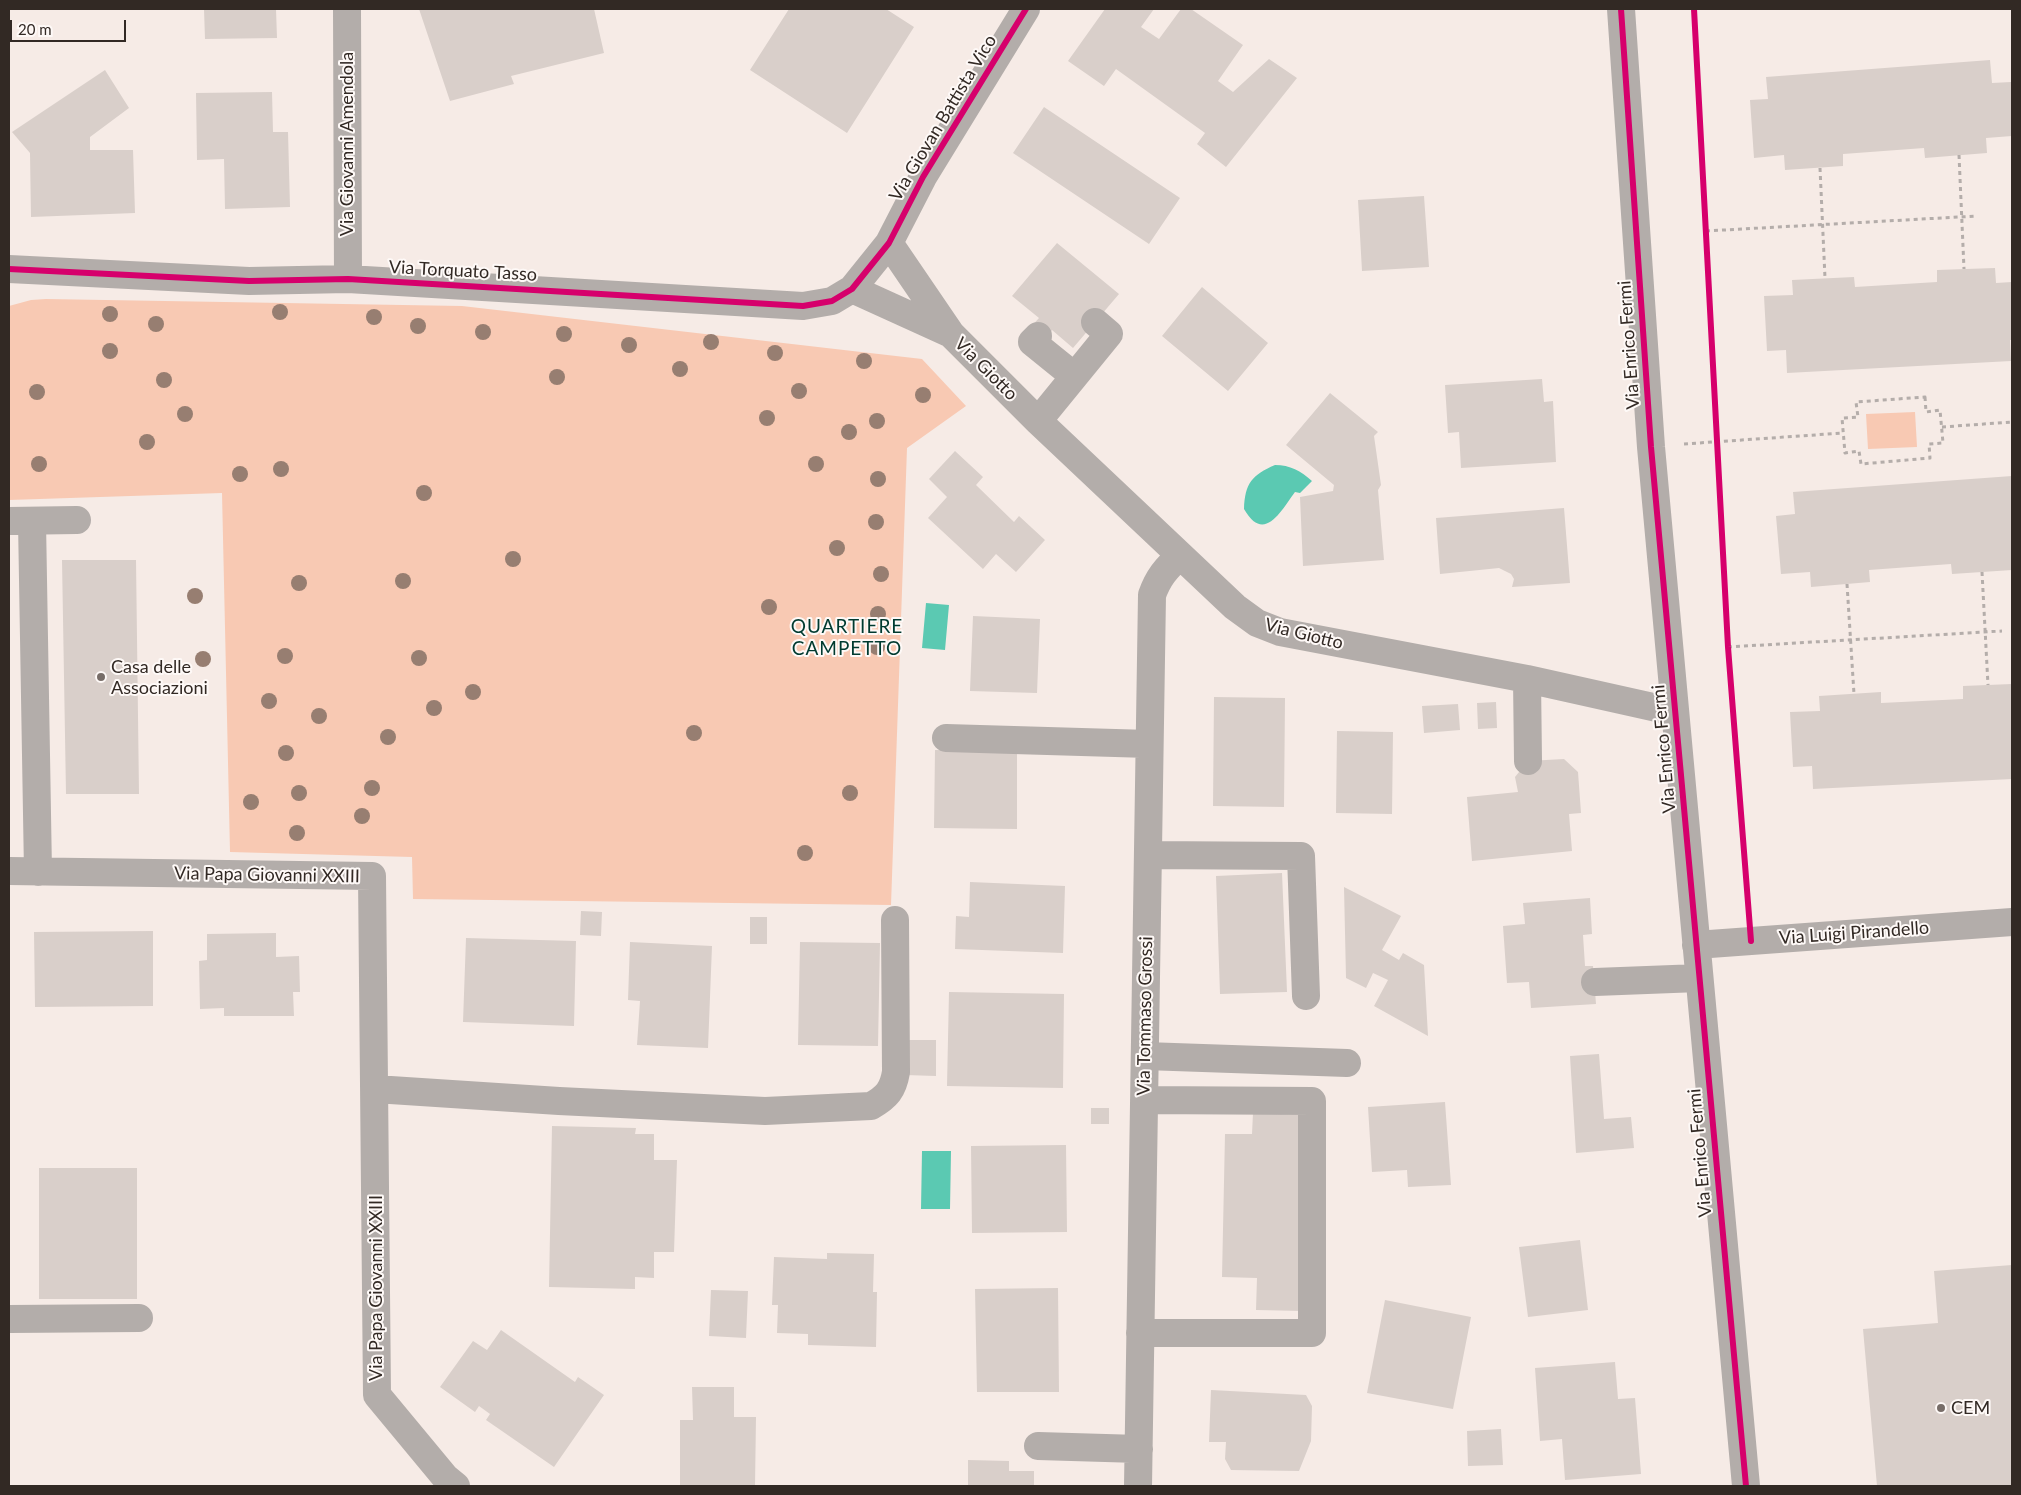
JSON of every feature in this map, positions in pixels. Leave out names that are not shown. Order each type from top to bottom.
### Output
[{"type":"street","name":"Via Giovanni Amendola","points":[[347,9],[348,279]]},
{"type":"street","name":"Via Giovan Battista Vico","points":[[889,243],[923,177],[1026,9]]},
{"type":"street","name":"Via Enrico Fermi","points":[[1621,9],[1652,447],[1746,1486]]},
{"type":"street","name":"Via Torquato Tasso","points":[[9,269],[249,281],[348,279],[803,306],[832,301],[852,289],[889,243]]},
{"type":"street","name":"Via Giotto","points":[[889,243],[951,334],[1038,421],[1180,556],[1235,607],[1257,623],[1280,632],[1527,679],[1675,712]]},
{"type":"street","name":"Via Giotto","points":[[852,289],[951,334]]},
{"type":"street","points":[[1038,421],[1110,334],[1095,322]]},
{"type":"street","points":[[1038,336],[1032,342],[1074,376]]},
{"type":"street","points":[[38,872],[20,521],[77,520]]},
{"type":"street","name":"Via Tommaso Grossi","points":[[1138,1486],[1152,596],[1156,582],[1164,569],[1180,556]]},
{"type":"street","points":[[1527,679],[1528,761]]},
{"type":"street","points":[[946,738],[1149,744]]},
{"type":"street","points":[[1148,855],[1301,856],[1306,996]]},
{"type":"street","name":"Via Papa Giovanni XXIII","points":[[9,871],[372,876],[377,1395],[445,1477],[456,1486]]},
{"type":"street","points":[[375,1089],[559,1101],[765,1111],[871,1106],[886,1098],[894,1085],[896,1072],[895,920]]},
{"type":"street","name":"Via Luigi Pirandello","points":[[1696,945],[2012,922]]},
{"type":"street","points":[[1595,982],[1700,978]]},
{"type":"street","points":[[1145,1056],[1347,1062]]},
{"type":"street","points":[[1140,1333],[1312,1333],[1312,1101],[1144,1100]]},
{"type":"street","points":[[9,1319],[139,1318]]},
{"type":"street","points":[[1038,1446],[1139,1449]]},
{"type":"path","points":[[1959,155],[1964,269]]},
{"type":"path","points":[[1820,168],[1826,278]]},
{"type":"path","points":[[1706,232],[1977,216]]},
{"type":"path","points":[[1706,222],[1706,241]]},
{"type":"path","points":[[1925,397],[1926,412],[1940,410],[1943,443],[1929,444],[1930,458],[1861,464],[1860,451],[1845,453],[1843,432],[1842,418],[1858,416],[1856,402],[1925,397]]},
{"type":"path","points":[[1942,427],[2012,422]]},
{"type":"path","points":[[1716,432],[1717,452]]},
{"type":"path","points":[[1652,447],[1843,432]]},
{"type":"path","points":[[1982,572],[1988,685]]},
{"type":"path","points":[[1847,584],[1854,694]]},
{"type":"path","points":[[1728,647],[2002,631]]},
{"type":"path","points":[[1727,637],[1728,656]]},
{"type":"shaded area","points":[[31,300],[462,306],[922,359],[966,406],[907,448],[891,905],[413,899],[412,857],[230,852],[222,493],[9,500],[9,306]]},
{"type":"shaded area","points":[[1915,412],[1917,447],[1868,449],[1866,414]]},
{"type":"shaded area","points":[[1275,465],[1295,469],[1312,481],[1300,493],[1295,492],[1272,521],[1258,524],[1251,519],[1244,509],[1248,486],[1255,476]]},
{"type":"shaded area","points":[[926,603],[949,605],[945,650],[922,648]]},
{"type":"shaded area","points":[[922,1151],[951,1151],[950,1209],[921,1209]]},
{"type":"building","points":[[204,9],[276,9],[277,38],[205,39]]},
{"type":"building","points":[[419,9],[594,9],[604,53],[511,76],[514,84],[450,101]]},
{"type":"building","points":[[789,9],[886,9],[914,27],[847,133],[750,70]]},
{"type":"building","points":[[1105,9],[1154,9],[1141,27],[1159,39],[1181,9],[1191,9],[1243,45],[1218,81],[1233,92],[1269,59],[1297,78],[1226,167],[1197,144],[1205,133],[1116,69],[1104,86],[1068,61]]},
{"type":"building","points":[[1990,60],[1992,83],[2011,82],[2012,136],[1986,138],[1987,153],[1925,158],[1924,148],[1843,154],[1843,166],[1785,170],[1784,155],[1754,158],[1750,100],[1768,99],[1766,77]]},
{"type":"building","points":[[105,70],[129,108],[90,137],[90,150],[133,150],[135,213],[31,217],[30,153],[12,132]]},
{"type":"building","points":[[272,92],[273,132],[288,132],[290,207],[225,209],[224,159],[197,160],[196,93]]},
{"type":"building","points":[[1044,107],[1180,198],[1149,244],[1013,153]]},
{"type":"building","points":[[1424,196],[1429,267],[1362,271],[1358,200]]},
{"type":"building","points":[[1057,243],[1119,294],[1073,348],[1052,330],[1044,341],[1029,329],[1039,318],[1012,296]]},
{"type":"building","points":[[1995,268],[1996,283],[2012,282],[2011,361],[1787,373],[1786,350],[1767,351],[1764,296],[1793,295],[1792,280],[1854,277],[1855,287],[1937,282],[1937,270]]},
{"type":"building","points":[[1202,287],[1268,343],[1228,391],[1162,336]]},
{"type":"building","points":[[1542,379],[1544,402],[1553,401],[1556,462],[1461,468],[1459,432],[1448,433],[1445,385]]},
{"type":"building","points":[[1330,393],[1378,432],[1374,436],[1381,485],[1378,490],[1384,560],[1303,566],[1300,497],[1333,491],[1334,485],[1286,445]]},
{"type":"building","points":[[955,451],[983,477],[976,485],[1014,522],[1019,516],[1045,540],[1016,572],[996,554],[983,569],[928,518],[947,497],[929,479]]},
{"type":"building","points":[[2012,476],[2012,570],[1952,574],[1951,564],[1869,570],[1870,582],[1811,587],[1810,572],[1781,574],[1776,516],[1795,514],[1793,492]]},
{"type":"building","points":[[1564,508],[1570,583],[1512,587],[1514,579],[1511,574],[1499,568],[1440,574],[1436,518]]},
{"type":"building","name":"Casa delle Associazioni","points":[[62,560],[136,560],[139,794],[66,794]]},
{"type":"building","points":[[973,616],[1040,619],[1037,693],[970,691]]},
{"type":"building","points":[[2012,684],[2012,779],[1813,789],[1812,766],[1793,767],[1790,712],[1820,711],[1819,696],[1881,692],[1881,703],[1963,699],[1963,686]]},
{"type":"building","points":[[1214,697],[1285,698],[1284,807],[1213,806]]},
{"type":"building","points":[[1496,702],[1497,728],[1478,729],[1477,703]]},
{"type":"building","points":[[1458,704],[1460,730],[1424,733],[1422,706]]},
{"type":"building","points":[[1337,731],[1393,732],[1392,814],[1336,813]]},
{"type":"building","points":[[935,750],[1017,751],[1017,829],[934,828]]},
{"type":"building","points":[[1564,759],[1578,772],[1581,813],[1569,814],[1572,851],[1472,861],[1467,797],[1518,792],[1515,777],[1528,761]]},
{"type":"building","points":[[1282,873],[1287,992],[1220,994],[1216,876]]},
{"type":"building","points":[[970,882],[1065,886],[1063,953],[955,949],[956,916],[969,917]]},
{"type":"building","points":[[1344,887],[1401,916],[1382,950],[1399,960],[1403,953],[1424,965],[1428,1036],[1374,1006],[1388,980],[1373,973],[1366,988],[1346,978]]},
{"type":"building","points":[[1590,898],[1592,934],[1583,935],[1585,966],[1593,966],[1596,1004],[1531,1008],[1529,982],[1507,983],[1503,926],[1525,924],[1523,903]]},
{"type":"building","points":[[581,911],[602,912],[601,936],[580,935]]},
{"type":"building","points":[[750,917],[767,917],[767,944],[750,944]]},
{"type":"building","points":[[153,931],[153,1006],[35,1007],[34,932]]},
{"type":"building","points":[[276,933],[276,957],[299,956],[300,992],[293,992],[294,1016],[224,1016],[224,1008],[200,1009],[199,961],[207,960],[207,934]]},
{"type":"building","points":[[466,938],[576,941],[574,1026],[463,1022]]},
{"type":"building","points":[[630,942],[712,946],[708,1048],[637,1045],[640,1001],[628,1000]]},
{"type":"building","points":[[800,942],[880,943],[878,1046],[798,1045]]},
{"type":"building","points":[[949,992],[1064,994],[1063,1088],[947,1086]]},
{"type":"building","points":[[905,1040],[936,1040],[936,1076],[905,1075]]},
{"type":"building","points":[[1599,1054],[1604,1119],[1631,1117],[1634,1148],[1576,1153],[1570,1056]]},
{"type":"building","points":[[1445,1102],[1451,1185],[1408,1187],[1407,1170],[1372,1172],[1368,1107]]},
{"type":"building","points":[[1091,1108],[1109,1108],[1109,1124],[1091,1124]]},
{"type":"building","points":[[1253,1113],[1308,1115],[1304,1311],[1256,1310],[1257,1278],[1222,1277],[1225,1134],[1252,1134]]},
{"type":"building","points":[[552,1126],[636,1128],[635,1134],[654,1134],[654,1160],[677,1160],[674,1252],[654,1252],[654,1278],[635,1277],[635,1289],[549,1287]]},
{"type":"building","points":[[1066,1145],[1067,1232],[972,1233],[971,1146]]},
{"type":"building","points":[[39,1168],[137,1168],[137,1299],[39,1299]]},
{"type":"building","points":[[1580,1240],[1588,1310],[1528,1317],[1519,1247]]},
{"type":"building","points":[[827,1253],[874,1254],[873,1292],[877,1292],[876,1347],[808,1345],[808,1334],[777,1333],[778,1305],[772,1305],[774,1257],[827,1259]]},
{"type":"building","name":"CEM","points":[[2012,1265],[2012,1486],[1877,1486],[1863,1329],[1938,1323],[1934,1271]]},
{"type":"building","points":[[1058,1288],[1059,1392],[977,1392],[975,1289]]},
{"type":"building","points":[[711,1290],[748,1291],[746,1338],[709,1336]]},
{"type":"building","points":[[1385,1300],[1471,1317],[1453,1409],[1367,1393]]},
{"type":"building","points":[[501,1330],[575,1382],[578,1377],[604,1395],[554,1467],[486,1420],[490,1414],[479,1406],[475,1412],[440,1387],[473,1341],[487,1350]]},
{"type":"building","points":[[1615,1362],[1618,1399],[1635,1398],[1641,1474],[1565,1480],[1562,1439],[1540,1441],[1535,1368]]},
{"type":"building","points":[[692,1387],[734,1387],[734,1417],[756,1417],[755,1486],[680,1486],[680,1420],[693,1420]]},
{"type":"building","points":[[1211,1390],[1306,1395],[1312,1406],[1311,1441],[1299,1471],[1231,1470],[1225,1459],[1226,1442],[1209,1442]]},
{"type":"building","points":[[1501,1429],[1503,1465],[1468,1466],[1467,1431]]},
{"type":"building","points":[[968,1460],[1009,1461],[1009,1471],[1034,1471],[1034,1486],[968,1486]]},
{"type":"cycle path","points":[[9,269],[249,281],[348,279],[803,306],[832,301],[852,289],[889,243],[923,177],[1026,9]]},
{"type":"cycle path","points":[[1621,9],[1651,447],[1746,1486]]},
{"type":"cycle path","points":[[1694,9],[1728,647],[1751,941]]},
{"type":"place","name":"Casa delle Associazioni","points":[[101,677]]},
{"type":"place","name":"CEM","points":[[1941,1408]]},
{"type":"district","name":"QUARTIERE CAMPETTO","points":[[847,638]]}]
